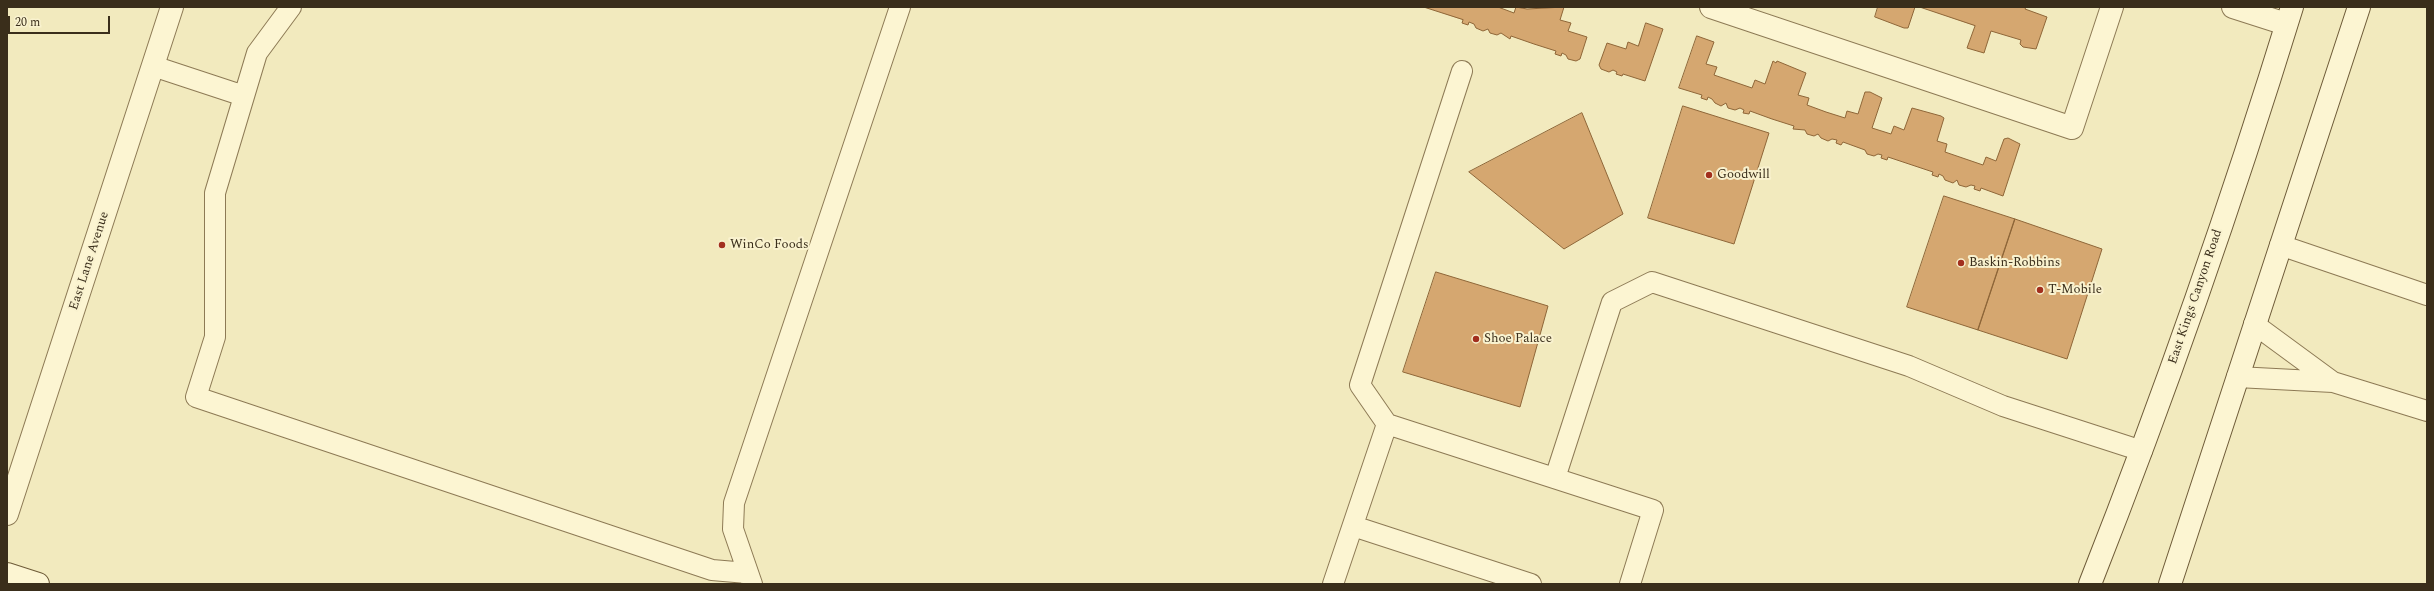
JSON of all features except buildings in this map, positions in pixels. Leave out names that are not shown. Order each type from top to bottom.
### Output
[{"type":"main road","name":"East Lane Avenue","points":[[7,514],[172,7]]},
{"type":"main road","points":[[1711,7],[2072,128],[2112,7]]},
{"type":"main road","points":[[2233,7],[2289,16]]},
{"type":"main road","points":[[2170,584],[2359,7]]},
{"type":"main road","name":"East Kings Canyon Road","points":[[2090,584],[2142,451],[2215,242],[2289,16]]},
{"type":"main road","points":[[7,574],[38,584]]},
{"type":"lane","points":[[291,7],[257,53],[215,193],[215,338],[196,397],[712,570],[750,578]]},
{"type":"lane","points":[[750,578],[733,529],[734,503],[900,7]]},
{"type":"lane","points":[[153,66],[244,96]]},
{"type":"lane","points":[[1462,71],[1360,385],[1387,424],[1653,510],[1630,584]]},
{"type":"lane","points":[[2280,245],[2427,295]]},
{"type":"lane","points":[[1555,478],[1612,302],[1652,282],[1909,366],[2003,406],[2142,451]]},
{"type":"lane","points":[[2254,324],[2333,382]]},
{"type":"lane","points":[[2237,377],[2333,382],[2427,411]]},
{"type":"lane","points":[[1333,584],[1387,424]]},
{"type":"lane","points":[[1353,526],[1531,584]]},
{"type":"place","name":"Goodwill","points":[[1709,175]]},
{"type":"place","name":"WinCo Foods","points":[[722,245]]},
{"type":"place","name":"Baskin-Robbins","points":[[1961,263]]},
{"type":"place","name":"T-Mobile","points":[[2040,290]]},
{"type":"place","name":"Shoe Palace","points":[[1476,339]]}]
